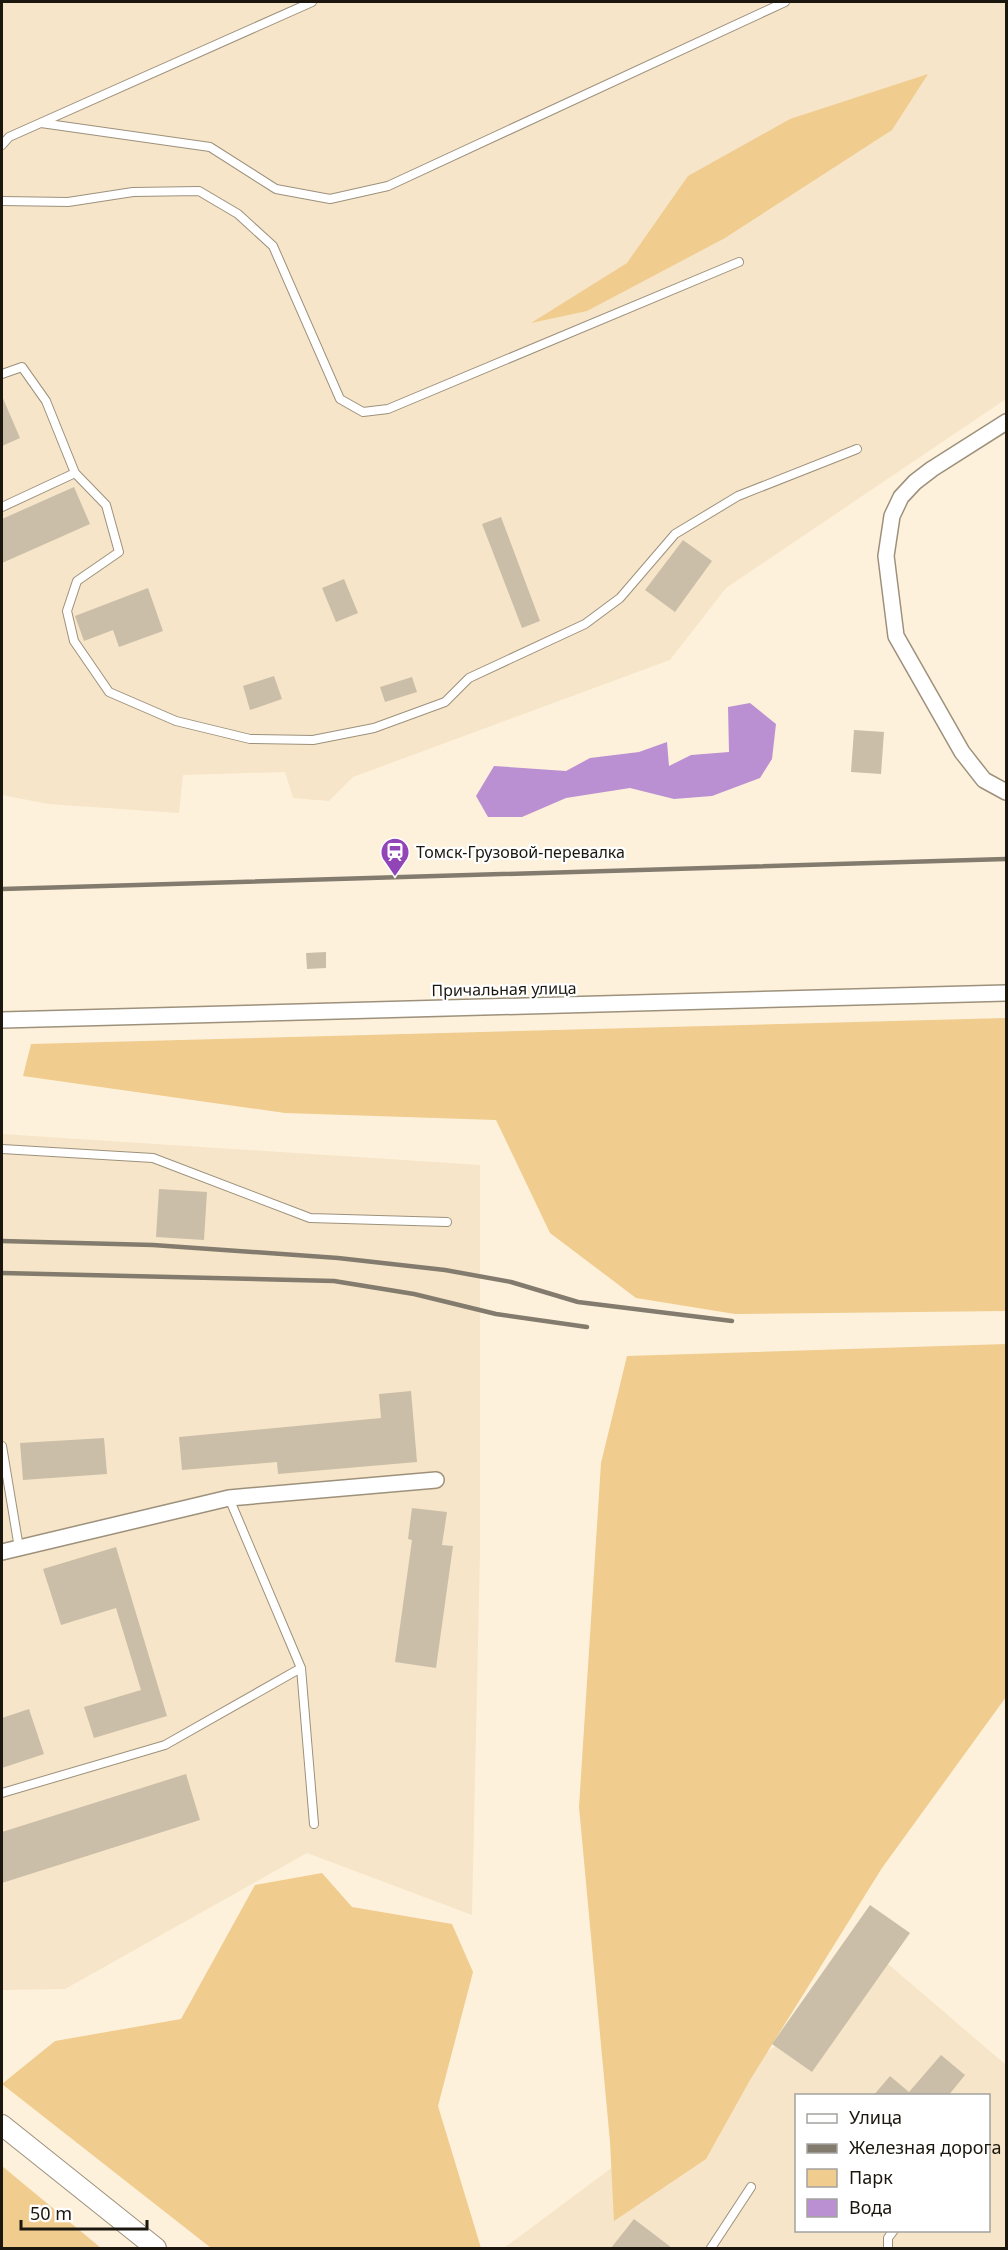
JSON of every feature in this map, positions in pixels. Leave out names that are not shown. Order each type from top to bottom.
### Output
[{"type":"street","points":[[1006,422],[915,482],[902,497],[892,516],[886,556],[896,636],[962,752],[984,780],[1006,792]]},
{"type":"street","name":"Причальная улица","points":[[2,1020],[1006,993]]},
{"type":"street","points":[[2,1552],[229,1498],[436,1480]]},
{"type":"street","points":[[2,2126],[156,2248]]},
{"type":"lane","points":[[2,145],[9,137],[312,2]]},
{"type":"lane","points":[[41,123],[210,147],[276,189],[330,199],[388,186],[785,2]]},
{"type":"lane","points":[[2,201],[69,202],[134,192],[199,191],[238,214],[273,246],[340,399],[363,412],[388,410],[738,262]]},
{"type":"lane","points":[[2,374],[22,367],[45,401],[75,473],[106,505],[119,552],[77,581],[67,611],[74,641],[109,693],[176,721],[250,740],[313,740],[374,728],[445,702],[470,678],[585,624],[620,598],[675,534],[738,496],[857,450]]},
{"type":"lane","points":[[2,507],[75,473]]},
{"type":"lane","points":[[2,1149],[153,1158],[310,1218],[447,1222]]},
{"type":"lane","points":[[2,1446],[19,1548]]},
{"type":"lane","points":[[229,1498],[301,1668],[314,1824]]},
{"type":"lane","points":[[2,1793],[165,1745],[301,1668]]},
{"type":"lane","points":[[711,2248],[751,2187]]},
{"type":"lane","points":[[888,2248],[888,2238],[892,2232]]},
{"type":"shaded area","points":[[2,2],[1006,2],[1006,399],[726,588],[670,660],[353,777],[329,801],[293,798],[285,772],[183,775],[179,813],[48,804],[2,795]]},
{"type":"shaded area","points":[[2,1134],[480,1165],[480,1552],[472,1915],[307,1853],[65,1989],[2,1990]]},
{"type":"shaded area","points":[[887,1963],[1006,2065],[1006,2248],[504,2248]]},
{"type":"green space","points":[[928,74],[892,130],[725,238],[587,311],[531,323],[627,263],[688,176],[790,119]]},
{"type":"green space","points":[[1006,1018],[1006,1311],[735,1314],[636,1298],[550,1233],[496,1120],[285,1113],[23,1076],[31,1044]]},
{"type":"green space","points":[[1006,1344],[1006,1697],[882,1868],[750,2080],[706,2159],[614,2221],[610,2142],[579,1807],[601,1463],[627,1356]]},
{"type":"green space","points":[[322,1873],[352,1907],[452,1924],[473,1972],[438,2106],[481,2248],[211,2248],[2,2084],[55,2041],[181,2019],[255,1885]]},
{"type":"green space","points":[[2,2166],[101,2248],[2,2248]]},
{"type":"water","points":[[750,703],[776,724],[772,759],[760,778],[712,796],[674,799],[630,788],[566,798],[522,817],[488,817],[476,796],[494,766],[566,771],[590,758],[639,752],[667,742],[669,766],[691,755],[729,752],[728,707]]},
{"type":"building","points":[[2,396],[20,438],[2,446]]},
{"type":"building","points":[[74,487],[90,524],[2,563],[2,519]]},
{"type":"building","points":[[501,517],[540,621],[522,628],[482,524]]},
{"type":"building","points":[[683,540],[712,561],[675,612],[645,590]]},
{"type":"building","points":[[344,579],[358,613],[336,622],[322,588]]},
{"type":"building","points":[[148,588],[163,631],[119,647],[113,630],[84,641],[75,616]]},
{"type":"building","points":[[274,676],[282,699],[250,710],[243,686]]},
{"type":"building","points":[[412,677],[417,692],[385,702],[380,687]]},
{"type":"building","points":[[854,730],[884,732],[881,774],[851,772]]},
{"type":"building","points":[[326,952],[326,968],[307,969],[306,953]]},
{"type":"building","points":[[159,1189],[207,1192],[204,1240],[156,1237]]},
{"type":"building","points":[[411,1391],[417,1462],[278,1474],[277,1462],[182,1470],[179,1437],[381,1418],[379,1394]]},
{"type":"building","points":[[104,1438],[107,1474],[23,1480],[20,1443]]},
{"type":"building","points":[[412,1508],[447,1512],[442,1545],[453,1546],[436,1668],[395,1662],[412,1540],[408,1539]]},
{"type":"building","points":[[116,1547],[167,1716],[94,1738],[84,1707],[141,1690],[116,1608],[61,1625],[43,1569]]},
{"type":"building","points":[[29,1709],[44,1754],[2,1768],[2,1718]]},
{"type":"building","points":[[186,1774],[200,1820],[2,1883],[2,1832]]},
{"type":"building","points":[[870,1905],[910,1933],[812,2072],[772,2044]]},
{"type":"building","points":[[941,2055],[965,2075],[950,2094],[875,2094],[890,2076],[909,2092]]},
{"type":"building","points":[[634,2219],[672,2248],[611,2248]]},
{"type":"railway","points":[[2,889],[1006,859]]},
{"type":"railway","points":[[2,1241],[153,1245],[338,1258],[445,1270],[511,1282],[578,1302],[732,1321]]},
{"type":"railway","points":[[2,1273],[334,1281],[414,1294],[496,1314],[587,1327]]},
{"type":"place","name":"Томск-Грузовой-перевалка","points":[[395,878]]}]
